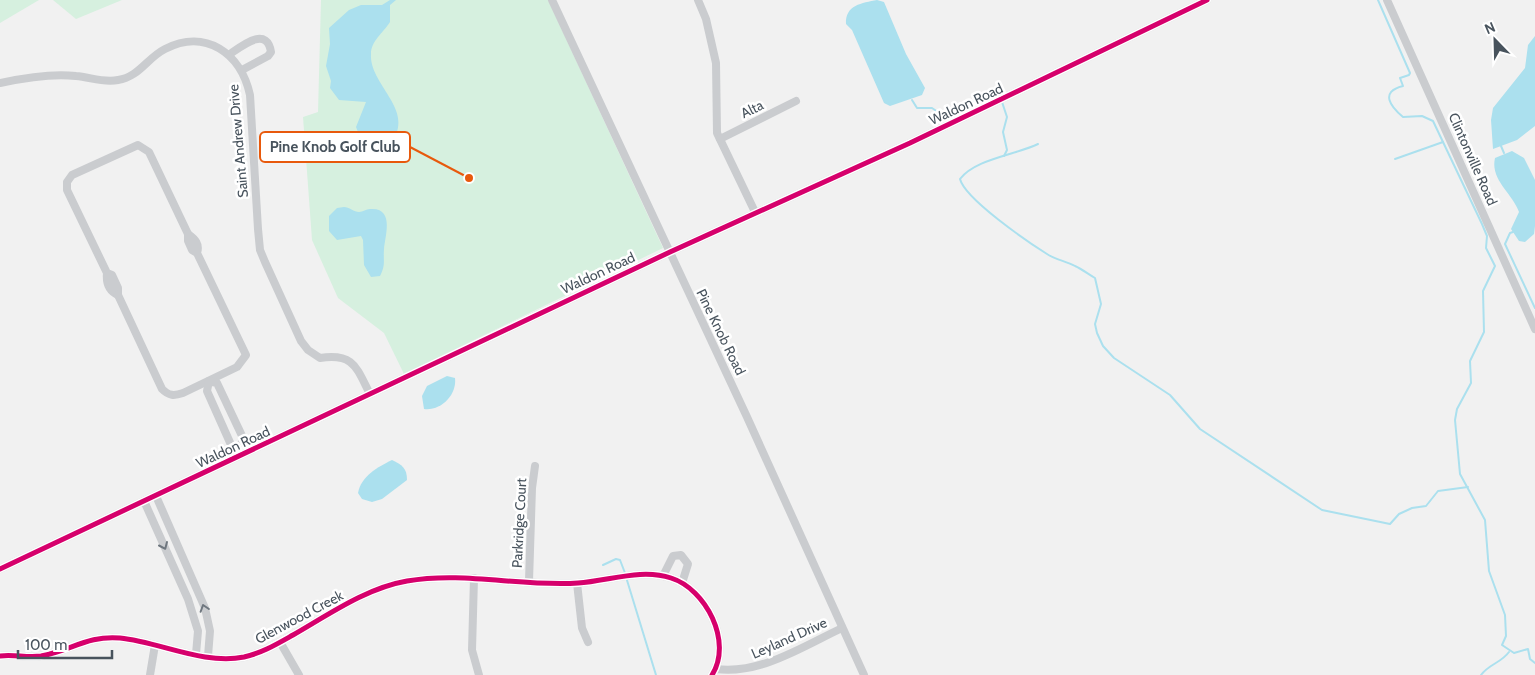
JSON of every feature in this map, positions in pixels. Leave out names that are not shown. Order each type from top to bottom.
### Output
[{"type":"street","name":"Pine Knob Road","points":[[552,0],[864,675]]},
{"type":"street","points":[[698,0],[706,19],[716,63],[716,119],[720,139],[756,212]]},
{"type":"street","name":"Waldon Road","points":[[0,569],[670,252],[919,139],[1207,0]]},
{"type":"street","name":"Clintonville Road","points":[[1387,0],[1535,329]]},
{"type":"street","points":[[230,54],[256,39],[263,38],[267,40],[271,52],[268,56],[242,70]]},
{"type":"street","name":"Saint Andrew Drive","points":[[0,83],[76,76],[100,81],[116,81],[135,74],[163,50],[190,42],[208,44],[230,54],[242,70],[250,95],[260,250],[301,341],[308,350],[320,358],[337,356],[351,362],[370,394]]},
{"type":"street","name":"Alta","points":[[720,139],[796,101]]},
{"type":"street","points":[[208,381],[207,391],[232,447],[239,446],[244,440],[217,383],[208,381],[175,396],[162,389],[118,295],[112,292],[109,287],[107,274],[67,190],[67,182],[72,175],[138,145],[149,152],[188,234],[195,239],[199,247],[197,253],[246,355],[237,367],[208,381]]},
{"type":"street","points":[[239,446],[243,455]]},
{"type":"street","name":"Parkridge Court","points":[[529,581],[531,506],[535,466]]},
{"type":"street","points":[[156,496],[205,608],[210,631],[208,656]]},
{"type":"street","points":[[144,501],[188,599],[198,632],[196,654]]},
{"type":"street","points":[[663,576],[668,562],[673,556],[680,556],[688,564],[682,583]]},
{"type":"street","points":[[175,570],[186,566]]},
{"type":"street","name":"Glenwood Creek","points":[[0,656],[40,656],[95,638],[120,638],[226,659],[244,657],[265,650],[376,590],[406,581],[474,578],[577,583],[647,574],[663,576],[682,583],[698,595],[708,608],[715,624],[718,640],[714,672]]},
{"type":"street","points":[[474,578],[472,650],[478,675]]},
{"type":"street","points":[[577,583],[582,628],[588,642]]},
{"type":"street","name":"Leyland Drive","points":[[714,672],[739,672],[754,669],[842,628]]},
{"type":"street","points":[[280,642],[299,675]]},
{"type":"street","points":[[150,675],[155,645]]},
{"type":"green space","points":[[0,0],[39,0],[0,23]]},
{"type":"green space","points":[[53,0],[122,0],[76,19]]},
{"type":"green space","points":[[321,0],[548,0],[663,248],[404,374],[384,333],[338,298],[312,240],[303,117],[318,112]]},
{"type":"water","points":[[390,0],[396,0],[390,5],[390,22],[375,41],[371,54],[372,65],[395,107],[398,129],[389,144],[373,150],[362,142],[356,127],[366,102],[339,100],[330,88],[331,81],[326,66],[330,44],[329,28],[349,10],[361,5],[382,5]]},
{"type":"water","points":[[877,0],[884,2],[906,54],[925,88],[922,95],[890,106],[884,103],[852,30],[846,24],[846,18],[851,9],[860,4]]},
{"type":"water","points":[[1535,36],[1535,126],[1517,140],[1493,149],[1491,120],[1493,108],[1525,68],[1528,45]]},
{"type":"water","points":[[1512,151],[1524,158],[1535,180],[1534,234],[1525,242],[1519,241],[1511,229],[1519,212],[1499,180],[1494,166],[1495,158]]},
{"type":"water","points":[[344,207],[359,212],[369,209],[378,210],[386,217],[387,230],[384,265],[380,276],[371,277],[364,265],[363,240],[361,236],[337,240],[329,231],[329,216],[337,208]]},
{"type":"water","points":[[447,376],[455,378],[451,396],[442,405],[424,409],[422,396],[427,386]]},
{"type":"water","points":[[392,460],[403,467],[407,480],[382,499],[372,502],[362,499],[358,493],[366,477]]},
{"type":"waterway","points":[[1378,0],[1410,73],[1400,78],[1403,86],[1391,92],[1389,96],[1391,104],[1403,117],[1422,116],[1433,121],[1482,224],[1487,236],[1486,248],[1495,266],[1483,291],[1484,332],[1470,361],[1471,383],[1457,409],[1455,420],[1460,474],[1485,520],[1489,571],[1505,615],[1506,636],[1502,645],[1514,653],[1528,649],[1530,659],[1535,663]]},
{"type":"waterway","points":[[912,100],[917,108],[932,108],[946,116],[990,92],[996,91],[1000,97]]},
{"type":"waterway","points":[[1002,102],[1007,117],[1003,132],[1007,150],[1004,156]]},
{"type":"waterway","points":[[1395,159],[1443,142]]},
{"type":"waterway","points":[[1038,144],[975,167],[960,179],[964,187],[985,208],[1012,230],[1050,256],[1072,264],[1095,278],[1101,304],[1095,324],[1103,346],[1114,358],[1170,395],[1200,429],[1322,510],[1390,524],[1399,514],[1412,508],[1426,506],[1438,491],[1468,487]]},
{"type":"waterway","points":[[1501,146],[1504,153]]},
{"type":"waterway","points":[[1513,232],[1510,233],[1505,244],[1535,308]]},
{"type":"waterway","points":[[603,565],[616,559],[620,560],[625,573]]},
{"type":"waterway","points":[[626,577],[656,675]]},
{"type":"waterway","points":[[1481,675],[1509,652]]},
{"type":"cycle path","points":[[0,569],[670,252],[910,143],[1207,0]]},
{"type":"cycle path","points":[[0,656],[41,656],[89,641],[120,638],[197,656],[229,659],[257,653],[275,645],[362,596],[407,581],[428,578],[471,578],[557,584],[590,582],[648,574],[671,578],[684,584],[705,605],[712,618],[719,647],[718,662],[712,675]]},
{"type":"place","name":"Pine Knob Golf Club","points":[[469,178]]}]
